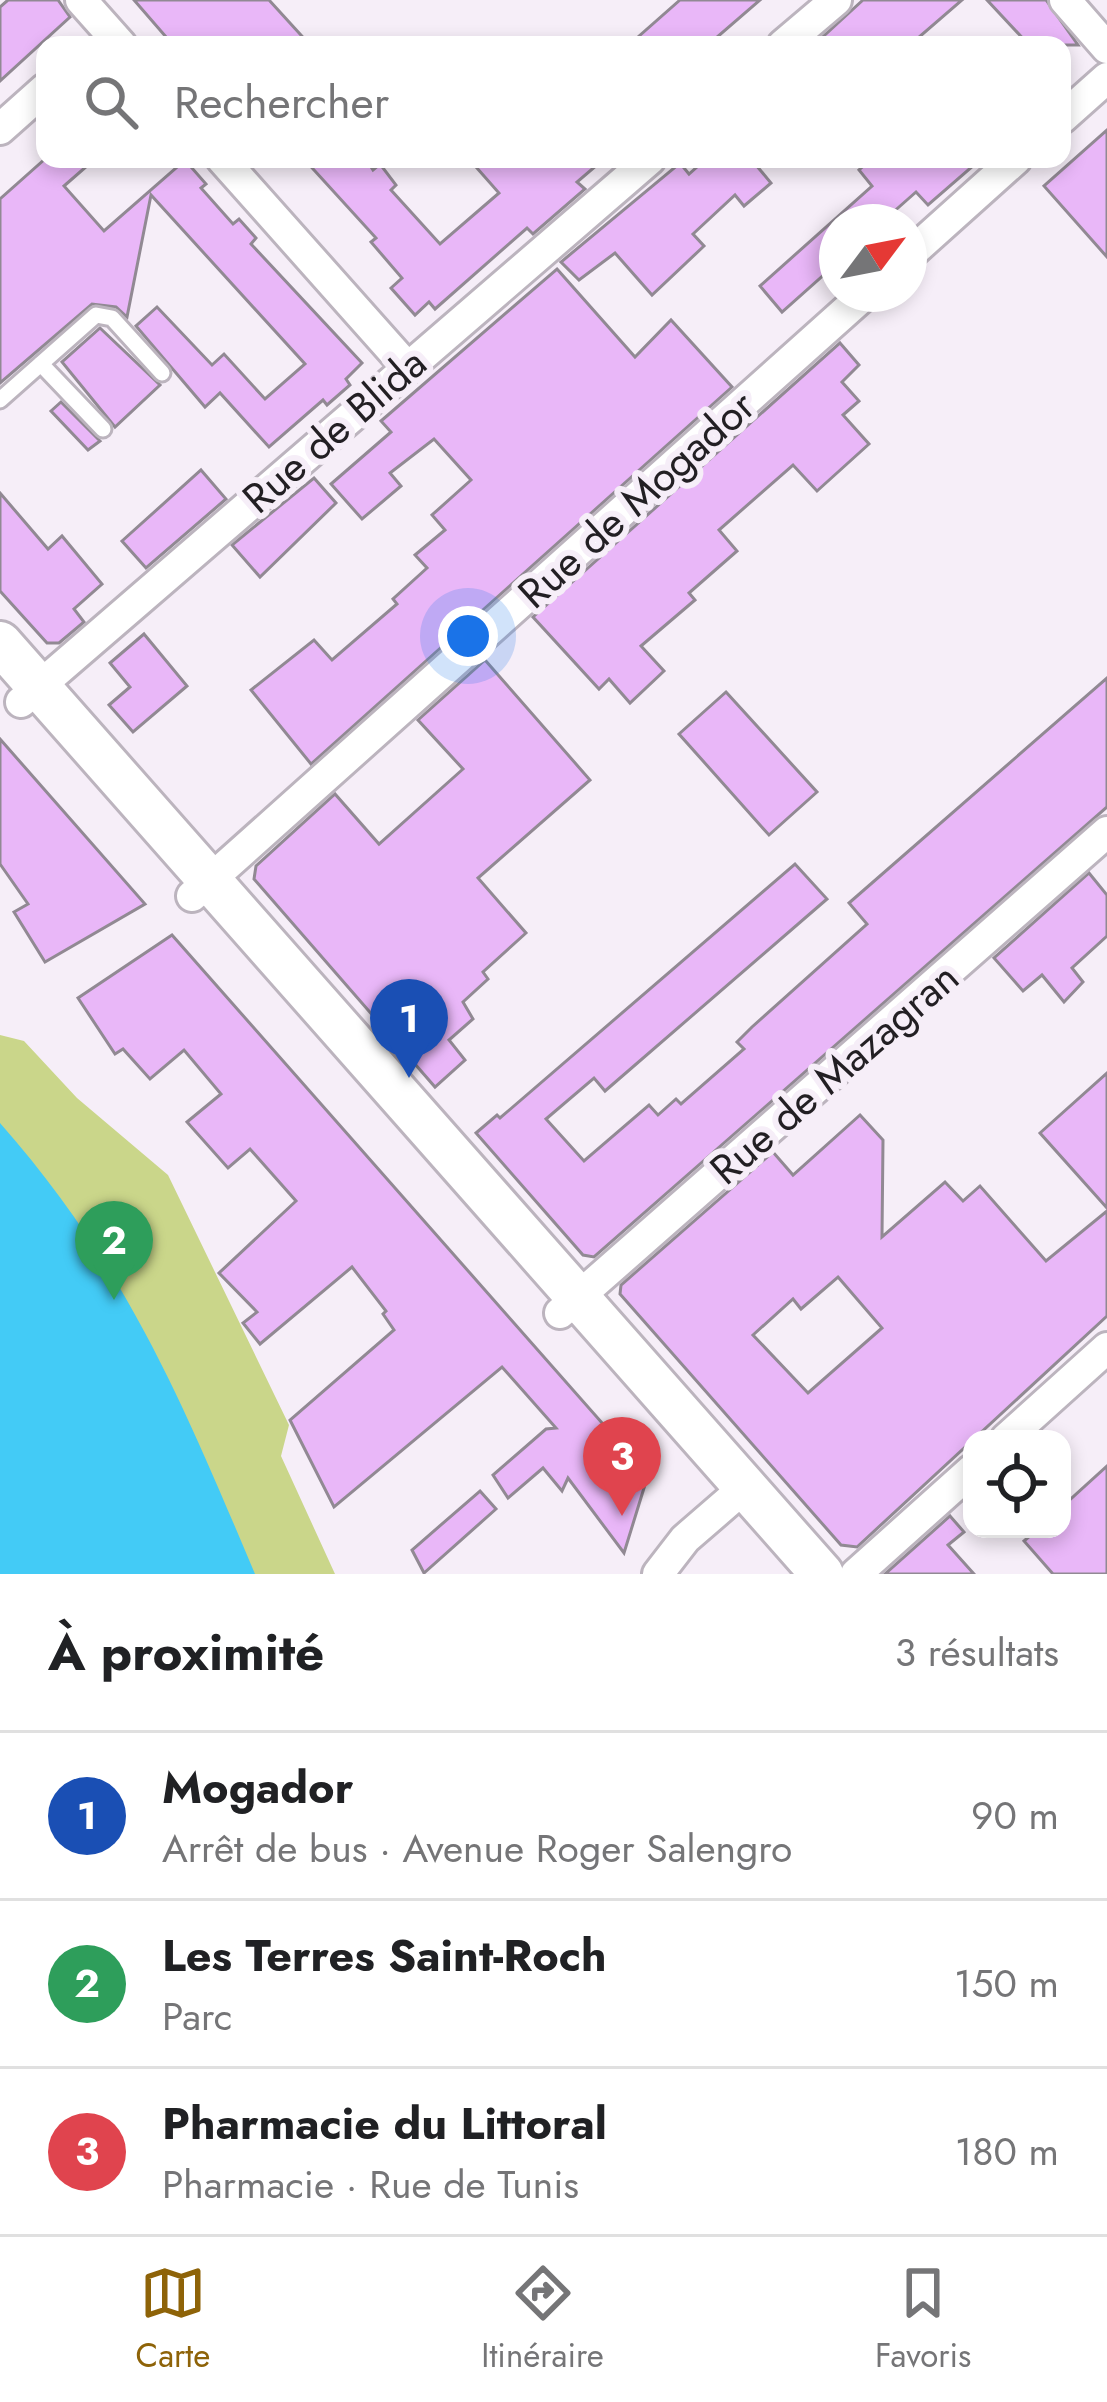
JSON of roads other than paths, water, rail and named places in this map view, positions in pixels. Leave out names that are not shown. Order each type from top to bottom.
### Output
[{"type":"main road","points":[[0,643],[20,689],[736,1495],[822,1574]]},
{"type":"main road","points":[[736,1495],[790,1574]]},
{"type":"street","points":[[81,0],[105,36]]},
{"type":"street","points":[[794,36],[836,0]]},
{"type":"street","points":[[1065,0],[1107,48]]},
{"type":"street","points":[[1071,110],[1107,78]]},
{"type":"street","points":[[0,129],[36,97]]},
{"type":"street","points":[[230,168],[406,367]]},
{"type":"street","name":"Rue de Blida","points":[[20,689],[639,168]]},
{"type":"street","points":[[927,239],[1006,168]]},
{"type":"street","name":"Rue de Mogador","points":[[201,888],[845,312]]},
{"type":"street","name":"Rue de Mazagran","points":[[569,1306],[1107,832]]},
{"type":"street","points":[[1016,1430],[1107,1348]]},
{"type":"street","points":[[856,1574],[963,1478]]},
{"type":"street","points":[[658,1574],[673,1551],[736,1495]]},
{"type":"lane","points":[[0,400],[96,315],[112,318],[162,374]]},
{"type":"lane","points":[[41,364],[104,429]]},
{"type":"water","points":[[0,1123],[83,1229],[117,1283],[175,1393],[255,1574],[0,1574]]},
{"type":"place","name":"Mogador","points":[[409,1078]]},
{"type":"place","name":"Les Terres Saint-Roch","points":[[114,1300]]},
{"type":"place","name":"Pharmacie du Littoral","points":[[622,1516]]}]
